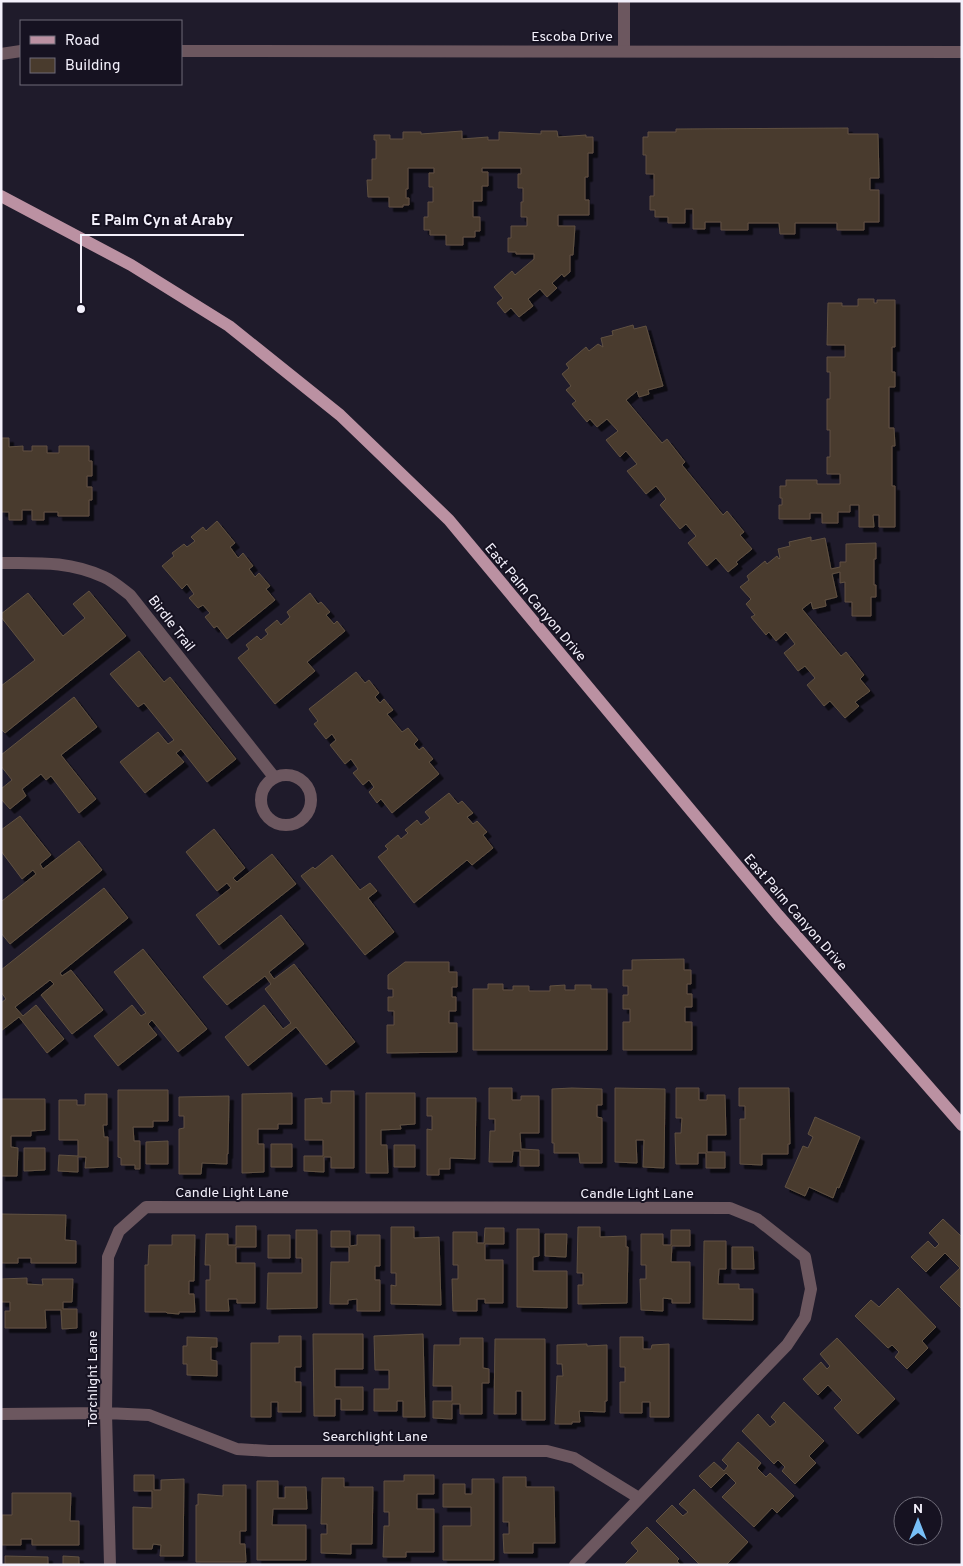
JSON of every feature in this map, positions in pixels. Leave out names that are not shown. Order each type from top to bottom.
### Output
[{"type":"main road","name":"East Palm Canyon Drive","points":[[1,196],[131,265],[229,326],[340,416],[449,520],[778,915],[962,1125]]},
{"type":"street","points":[[624,1],[624,51]]},
{"type":"street","points":[[1,54],[20,51]]},
{"type":"street","name":"Escoba Drive","points":[[182,51],[962,52]]},
{"type":"street","name":"Birdle Trail","points":[[1,563],[67,565],[105,578],[130,594],[274,777]]},
{"type":"street","name":"Torchlight Lane","points":[[110,1565],[106,1413],[108,1257],[120,1230],[146,1207]]},
{"type":"street","name":"Candle Light Lane","points":[[146,1207],[730,1208],[757,1219],[805,1257],[812,1289],[805,1318],[787,1345],[575,1565]]},
{"type":"street","name":"Searchlight Lane","points":[[1,1414],[106,1413],[149,1415],[237,1449],[269,1451],[547,1451],[574,1458],[640,1498]]},
{"type":"building","points":[[848,128],[848,134],[878,134],[879,178],[870,178],[870,190],[879,190],[879,222],[864,222],[864,230],[837,230],[837,223],[795,223],[795,234],[780,234],[779,223],[748,223],[748,230],[721,230],[721,222],[705,222],[705,229],[693,229],[693,209],[685,209],[685,223],[668,223],[668,217],[655,217],[655,210],[650,210],[650,196],[654,196],[654,174],[646,174],[646,155],[643,155],[643,137],[648,137],[648,132],[676,132],[676,129]]},
{"type":"building","points":[[462,131],[462,139],[488,137],[488,140],[499,140],[499,132],[541,134],[541,131],[557,131],[558,137],[586,135],[586,137],[593,137],[593,153],[588,153],[588,177],[585,177],[585,200],[589,200],[589,215],[558,215],[558,226],[575,226],[573,255],[570,255],[570,272],[564,277],[562,274],[552,283],[557,288],[547,297],[540,289],[528,299],[533,306],[519,317],[511,308],[505,313],[497,303],[503,298],[494,287],[512,271],[515,275],[534,259],[534,254],[508,252],[508,238],[511,238],[511,226],[527,226],[527,217],[521,217],[523,188],[518,188],[518,174],[521,174],[521,168],[482,168],[482,172],[488,172],[488,186],[482,186],[482,201],[473,201],[473,217],[480,217],[480,231],[475,231],[475,237],[463,237],[463,245],[446,245],[446,235],[430,235],[430,230],[424,230],[424,217],[428,217],[428,202],[433,202],[433,187],[429,187],[429,173],[434,173],[434,168],[408,168],[406,198],[409,198],[409,205],[389,207],[389,197],[368,197],[367,180],[372,180],[372,159],[376,159],[376,140],[374,140],[374,135],[390,135],[390,139],[403,139],[403,132],[421,132],[421,134]]},
{"type":"building","points":[[858,299],[874,299],[874,303],[877,303],[877,300],[895,300],[895,347],[892,347],[892,372],[895,372],[895,387],[889,387],[889,428],[894,428],[895,446],[892,446],[892,486],[895,486],[895,527],[879,527],[879,515],[873,515],[874,527],[859,527],[859,505],[850,505],[850,512],[838,512],[838,523],[822,523],[822,513],[810,513],[810,519],[779,519],[779,505],[782,505],[780,486],[786,486],[786,480],[817,480],[817,484],[840,484],[840,474],[827,474],[827,457],[830,457],[830,430],[827,430],[827,399],[830,399],[830,372],[827,372],[827,357],[845,357],[845,345],[827,345],[828,303],[842,303],[842,306],[858,306]]},
{"type":"building","points":[[633,325],[634,329],[646,326],[663,386],[648,390],[649,394],[639,397],[637,391],[626,400],[662,443],[667,439],[685,462],[682,465],[723,515],[727,511],[744,532],[740,535],[752,549],[736,562],[738,564],[728,572],[716,558],[707,566],[688,543],[696,536],[686,524],[680,529],[660,505],[666,499],[656,486],[646,494],[627,471],[637,464],[626,451],[620,457],[606,440],[618,431],[607,419],[597,427],[590,419],[587,422],[572,404],[576,401],[566,390],[571,386],[562,374],[569,368],[566,364],[586,347],[589,351],[598,344],[603,347],[601,338],[613,335],[612,331]]},
{"type":"building","points":[[1,438],[9,438],[9,447],[23,446],[23,451],[32,451],[32,446],[47,446],[47,453],[59,453],[59,446],[89,446],[92,476],[87,476],[87,487],[92,487],[92,500],[89,500],[89,516],[58,516],[58,512],[44,512],[44,520],[32,520],[32,510],[22,510],[22,520],[9,520],[9,512],[1,512]]},
{"type":"building","points":[[217,521],[235,543],[230,547],[238,558],[243,553],[253,566],[249,569],[255,577],[259,573],[270,586],[266,589],[275,600],[227,639],[217,626],[214,628],[205,617],[210,613],[203,605],[198,608],[189,598],[194,594],[187,584],[182,589],[162,566],[174,556],[172,553],[184,544],[187,547],[195,541],[191,537],[203,527],[206,531]]},
{"type":"building","points":[[811,537],[811,541],[825,538],[831,569],[840,567],[840,562],[846,562],[846,544],[876,543],[874,585],[876,585],[876,597],[871,597],[871,616],[852,616],[852,602],[845,602],[845,582],[840,583],[840,572],[832,574],[837,597],[825,600],[826,606],[813,609],[811,602],[802,609],[841,656],[846,652],[864,675],[860,679],[870,691],[855,702],[859,706],[845,718],[830,701],[824,706],[807,685],[815,678],[805,666],[798,671],[784,653],[795,644],[786,632],[776,641],[769,632],[766,635],[751,617],[755,615],[746,604],[751,599],[740,587],[749,580],[747,576],[765,561],[767,564],[777,556],[780,558],[778,549],[790,546],[789,542]]},
{"type":"building","points":[[89,591],[126,636],[5,733],[1,729],[1,686],[35,660],[1,617],[1,614],[28,593],[63,636],[85,618],[73,604]]},
{"type":"building","points":[[310,593],[318,604],[321,602],[330,612],[326,615],[334,624],[337,621],[345,631],[307,662],[315,671],[275,704],[238,658],[249,649],[246,645],[257,636],[261,640],[268,634],[265,630],[277,620],[281,625],[290,617],[287,612]]},
{"type":"building","points":[[139,651],[164,682],[170,677],[236,759],[207,782],[181,749],[176,753],[184,762],[145,793],[120,762],[158,732],[168,744],[174,740],[144,703],[138,707],[110,674]]},
{"type":"building","points":[[356,672],[365,683],[369,680],[379,693],[375,697],[380,703],[384,699],[393,710],[387,714],[402,732],[408,728],[418,740],[414,744],[419,750],[423,747],[433,759],[429,762],[439,774],[392,813],[381,799],[377,803],[369,792],[374,787],[369,780],[363,785],[353,773],[358,769],[351,759],[345,764],[330,745],[336,740],[332,734],[326,739],[314,724],[318,721],[309,709]]},
{"type":"building","points":[[74,697],[97,727],[61,755],[96,799],[79,813],[51,776],[46,780],[41,774],[22,789],[26,796],[10,809],[1,799],[1,789],[12,780],[1,766],[1,755]]},
{"type":"building","points":[[449,793],[458,804],[462,801],[473,813],[467,817],[473,824],[477,821],[487,832],[483,835],[493,848],[472,865],[467,860],[414,903],[378,857],[388,849],[385,846],[398,835],[401,839],[408,833],[405,830],[417,820],[421,825],[430,818],[425,812]]},
{"type":"building","points":[[20,816],[51,855],[40,864],[43,869],[79,841],[102,870],[10,944],[1,933],[1,900],[36,874],[33,870],[22,879],[1,851],[1,830]]},
{"type":"building","points":[[214,829],[245,868],[233,878],[237,882],[272,854],[296,884],[219,945],[196,915],[231,888],[227,883],[217,891],[186,852]]},
{"type":"building","points":[[332,855],[360,890],[370,883],[377,891],[368,898],[394,932],[365,955],[301,876],[313,867],[315,869]]},
{"type":"building","points":[[104,888],[128,918],[60,973],[62,976],[71,970],[103,1010],[72,1034],[41,995],[54,984],[50,980],[15,1007],[23,1016],[36,1005],[64,1039],[47,1053],[19,1017],[1,1031],[1,1003],[6,999],[1,992],[1,970]]},
{"type":"building","points":[[281,915],[304,944],[269,972],[274,979],[294,964],[355,1042],[326,1065],[296,1027],[248,1066],[225,1037],[264,1005],[283,1029],[291,1023],[265,989],[271,984],[265,976],[227,1005],[203,977]]},
{"type":"building","points":[[143,949],[207,1029],[178,1052],[152,1020],[148,1024],[157,1035],[118,1066],[94,1036],[132,1005],[141,1016],[146,1013],[114,972]]},
{"type":"building","points":[[684,959],[684,970],[691,970],[691,984],[687,984],[687,994],[692,994],[692,1007],[685,1007],[685,1022],[692,1022],[692,1050],[623,1050],[623,1022],[630,1022],[630,1009],[623,1009],[623,995],[628,995],[628,986],[623,986],[623,970],[632,970],[632,960]]},
{"type":"building","points":[[405,962],[449,962],[449,972],[457,972],[457,987],[452,987],[452,997],[456,997],[456,1011],[449,1011],[449,1023],[457,1023],[457,1052],[387,1053],[387,1025],[394,1025],[394,1011],[388,1011],[388,997],[393,997],[393,989],[388,989],[388,975]]},
{"type":"building","points":[[488,984],[503,984],[503,990],[513,990],[513,986],[529,986],[529,991],[550,991],[550,986],[565,985],[565,990],[575,990],[575,985],[591,985],[591,989],[607,989],[607,1050],[473,1050],[473,989],[488,989]]},
{"type":"building","points":[[489,1088],[512,1088],[512,1100],[521,1100],[521,1096],[539,1096],[539,1133],[520,1133],[521,1149],[539,1150],[539,1166],[520,1166],[520,1151],[513,1151],[512,1162],[489,1162],[490,1131],[495,1131],[495,1119],[489,1119]]},
{"type":"building","points":[[615,1088],[665,1089],[664,1168],[643,1167],[644,1140],[636,1140],[637,1163],[615,1162]]},
{"type":"building","points":[[676,1088],[699,1088],[699,1100],[707,1100],[707,1095],[725,1095],[726,1135],[707,1135],[707,1152],[725,1152],[725,1168],[706,1168],[706,1153],[698,1153],[698,1164],[676,1164],[675,1133],[681,1133],[682,1118],[676,1118]]},
{"type":"building","points":[[739,1088],[789,1088],[790,1144],[788,1144],[788,1154],[762,1154],[762,1165],[740,1164],[740,1119],[745,1119],[745,1106],[739,1106]]},
{"type":"building","points":[[552,1089],[602,1089],[602,1105],[597,1105],[597,1117],[602,1118],[602,1163],[580,1163],[579,1153],[554,1153],[554,1143],[552,1143]]},
{"type":"building","points":[[118,1090],[168,1090],[168,1121],[153,1121],[153,1127],[133,1127],[134,1141],[140,1141],[140,1169],[135,1169],[135,1165],[121,1165],[121,1158],[118,1157]]},
{"type":"building","points":[[331,1091],[354,1091],[354,1168],[331,1168],[331,1157],[324,1157],[324,1172],[304,1171],[304,1156],[323,1156],[323,1140],[305,1140],[305,1099],[322,1098],[322,1103],[331,1103]]},
{"type":"building","points":[[292,1093],[292,1124],[278,1124],[278,1129],[258,1129],[258,1144],[264,1144],[264,1172],[242,1173],[242,1094]]},
{"type":"building","points":[[366,1093],[415,1093],[415,1124],[400,1125],[401,1129],[381,1130],[381,1145],[387,1145],[388,1173],[366,1173]]},
{"type":"building","points":[[85,1094],[107,1094],[107,1125],[103,1125],[104,1137],[108,1137],[108,1167],[85,1168],[86,1157],[78,1157],[78,1172],[58,1171],[59,1155],[78,1156],[78,1140],[59,1140],[59,1100],[77,1100],[77,1105],[85,1105]]},
{"type":"building","points":[[229,1096],[227,1164],[202,1163],[201,1174],[179,1174],[179,1129],[184,1128],[184,1116],[179,1116],[179,1097]]},
{"type":"building","points":[[427,1098],[476,1098],[475,1159],[450,1158],[450,1169],[439,1169],[439,1175],[427,1175],[427,1129],[432,1130],[432,1116],[427,1116]]},
{"type":"building","points":[[1,1099],[45,1099],[45,1130],[31,1131],[31,1136],[11,1136],[11,1147],[18,1148],[17,1176],[1,1176]]},
{"type":"building","points":[[815,1117],[860,1137],[833,1198],[809,1187],[805,1196],[785,1187],[803,1146],[808,1148],[813,1137],[808,1134]]},
{"type":"building","points":[[168,1141],[168,1164],[146,1164],[146,1142]]},
{"type":"building","points":[[271,1144],[292,1144],[292,1167],[271,1167]]},
{"type":"building","points":[[394,1145],[415,1145],[415,1167],[394,1167]]},
{"type":"building","points":[[24,1148],[45,1148],[45,1170],[24,1171]]},
{"type":"building","points":[[1,1214],[66,1215],[65,1240],[76,1241],[76,1263],[31,1263],[31,1258],[18,1258],[18,1263],[1,1263]]},
{"type":"building","points":[[943,1219],[962,1237],[962,1309],[940,1287],[960,1268],[945,1253],[926,1272],[911,1257],[928,1241],[935,1248],[939,1244],[929,1233]]},
{"type":"building","points":[[236,1226],[256,1226],[256,1247],[236,1247],[236,1263],[255,1263],[255,1303],[237,1303],[237,1299],[228,1299],[229,1311],[206,1311],[206,1280],[210,1280],[210,1265],[205,1265],[206,1234],[228,1234],[228,1245],[236,1245]]},
{"type":"building","points":[[391,1227],[414,1227],[414,1238],[439,1237],[441,1305],[391,1304],[391,1285],[396,1286],[396,1273],[391,1273]]},
{"type":"building","points":[[578,1227],[600,1227],[600,1237],[626,1236],[626,1247],[628,1247],[627,1303],[578,1304],[578,1285],[583,1285],[583,1273],[577,1273]]},
{"type":"building","points":[[485,1228],[504,1228],[504,1244],[485,1244],[485,1260],[503,1260],[503,1303],[485,1303],[485,1299],[477,1299],[477,1311],[453,1311],[452,1279],[458,1279],[458,1265],[453,1265],[453,1232],[477,1232],[477,1243],[484,1243]]},
{"type":"building","points":[[517,1229],[539,1229],[539,1256],[533,1257],[533,1271],[567,1271],[567,1308],[517,1307]]},
{"type":"building","points":[[296,1230],[317,1230],[317,1308],[267,1309],[268,1273],[302,1273],[302,1258],[296,1258]]},
{"type":"building","points":[[671,1230],[690,1230],[690,1246],[672,1246],[671,1262],[690,1262],[690,1303],[672,1303],[672,1299],[663,1298],[663,1311],[641,1310],[640,1279],[646,1279],[646,1265],[641,1265],[641,1234],[663,1234],[663,1245],[671,1245]]},
{"type":"building","points":[[331,1231],[350,1231],[350,1246],[357,1245],[357,1235],[380,1235],[380,1266],[375,1266],[375,1280],[380,1280],[380,1311],[357,1311],[357,1299],[348,1300],[348,1304],[330,1304],[331,1262],[349,1262],[349,1247],[331,1247]]},
{"type":"building","points":[[545,1234],[567,1234],[566,1257],[545,1256]]},
{"type":"building","points":[[172,1235],[195,1235],[194,1281],[189,1281],[189,1294],[194,1294],[195,1312],[179,1312],[179,1314],[145,1312],[145,1265],[148,1265],[149,1245],[172,1245]]},
{"type":"building","points":[[268,1235],[290,1235],[290,1258],[268,1258]]},
{"type":"building","points":[[704,1241],[726,1241],[726,1269],[719,1269],[718,1284],[739,1284],[739,1289],[753,1289],[753,1320],[703,1319]]},
{"type":"building","points":[[732,1247],[753,1247],[754,1269],[732,1269]]},
{"type":"building","points":[[27,1278],[27,1284],[43,1285],[42,1279],[73,1279],[72,1302],[63,1302],[63,1309],[77,1309],[77,1328],[62,1329],[61,1310],[45,1310],[46,1328],[5,1328],[5,1311],[10,1311],[10,1302],[1,1302],[1,1279]]},
{"type":"building","points":[[898,1288],[936,1327],[922,1341],[928,1348],[907,1369],[895,1357],[899,1352],[892,1345],[888,1348],[855,1316],[871,1300],[879,1307]]},
{"type":"building","points":[[313,1334],[363,1334],[363,1369],[335,1369],[335,1387],[363,1387],[363,1410],[341,1410],[341,1399],[335,1399],[335,1416],[314,1416]]},
{"type":"building","points":[[423,1334],[425,1417],[403,1417],[403,1401],[397,1401],[397,1411],[374,1411],[374,1389],[389,1389],[389,1370],[375,1370],[374,1336]]},
{"type":"building","points":[[279,1336],[301,1336],[301,1367],[295,1367],[295,1382],[301,1382],[301,1412],[278,1412],[278,1402],[271,1402],[271,1417],[251,1417],[251,1343],[279,1343]]},
{"type":"building","points":[[187,1337],[217,1338],[217,1347],[211,1347],[211,1360],[217,1361],[217,1376],[187,1375],[187,1364],[183,1364],[183,1346],[187,1346]]},
{"type":"building","points":[[620,1337],[643,1337],[643,1349],[651,1349],[652,1345],[669,1344],[669,1417],[650,1417],[650,1402],[642,1402],[642,1413],[620,1413],[620,1382],[625,1382],[625,1367],[620,1367]]},
{"type":"building","points":[[460,1338],[483,1338],[483,1368],[489,1369],[489,1383],[482,1383],[482,1414],[460,1414],[460,1404],[452,1404],[452,1419],[433,1418],[433,1401],[452,1401],[452,1386],[433,1386],[434,1345],[460,1345]]},
{"type":"building","points":[[837,1338],[895,1399],[858,1434],[834,1408],[842,1400],[828,1385],[818,1395],[803,1379],[821,1362],[827,1369],[830,1366],[820,1354]]},
{"type":"building","points":[[495,1339],[545,1339],[545,1420],[522,1420],[522,1391],[516,1391],[516,1414],[494,1414]]},
{"type":"building","points":[[587,1344],[587,1346],[607,1345],[607,1401],[605,1401],[605,1412],[579,1411],[580,1422],[555,1424],[557,1376],[563,1376],[562,1364],[557,1364],[557,1345]]},
{"type":"building","points":[[784,1402],[824,1441],[809,1456],[816,1463],[795,1484],[782,1471],[785,1467],[778,1460],[774,1464],[742,1431],[758,1414],[770,1427],[776,1422],[771,1417]]},
{"type":"building","points":[[738,1442],[761,1463],[757,1468],[766,1477],[770,1473],[794,1496],[777,1513],[772,1508],[754,1527],[722,1497],[736,1483],[726,1473],[711,1488],[699,1476],[714,1462],[724,1471],[728,1466],[722,1460]]},
{"type":"building","points":[[134,1475],[154,1475],[154,1490],[161,1490],[161,1480],[184,1479],[183,1556],[160,1556],[161,1545],[153,1544],[152,1549],[133,1549],[133,1507],[152,1508],[152,1491],[134,1491]]},
{"type":"building","points":[[404,1475],[434,1475],[434,1494],[417,1494],[417,1509],[434,1509],[434,1552],[406,1552],[406,1557],[383,1557],[384,1526],[389,1526],[389,1512],[384,1512],[384,1481],[404,1481]]},
{"type":"building","points":[[503,1477],[526,1477],[526,1487],[554,1487],[555,1543],[533,1543],[533,1553],[504,1553],[503,1534],[509,1534],[509,1522],[503,1522]]},
{"type":"building","points":[[322,1478],[344,1478],[344,1487],[373,1487],[372,1544],[351,1544],[351,1554],[321,1553],[321,1534],[327,1534],[327,1524],[321,1524]]},
{"type":"building","points":[[472,1479],[494,1479],[494,1560],[443,1560],[443,1526],[471,1526],[471,1507],[443,1507],[443,1484],[465,1484],[465,1494],[472,1494]]},
{"type":"building","points":[[257,1481],[278,1481],[278,1498],[285,1498],[285,1487],[306,1487],[307,1509],[273,1509],[272,1525],[306,1525],[306,1560],[257,1560]]},
{"type":"building","points":[[223,1485],[246,1485],[246,1531],[240,1531],[240,1544],[245,1544],[246,1562],[196,1562],[196,1505],[198,1505],[198,1494],[223,1496]]},
{"type":"building","points":[[694,1489],[748,1542],[726,1565],[700,1565],[656,1521],[672,1505],[683,1516],[688,1512],[679,1504]]},
{"type":"building","points":[[12,1493],[71,1493],[70,1521],[79,1521],[79,1545],[32,1545],[32,1539],[21,1539],[21,1545],[2,1545],[2,1515],[12,1515]]},
{"type":"building","points":[[647,1527],[679,1559],[677,1561],[680,1565],[624,1565],[638,1551],[631,1543]]},
{"type":"building","points":[[5,1556],[48,1557],[48,1565],[5,1565]]},
{"type":"building","points":[[63,1556],[79,1557],[79,1565],[63,1565]]},
{"type":"place","name":"E Palm Cyn at Araby","points":[[81,309]]}]
